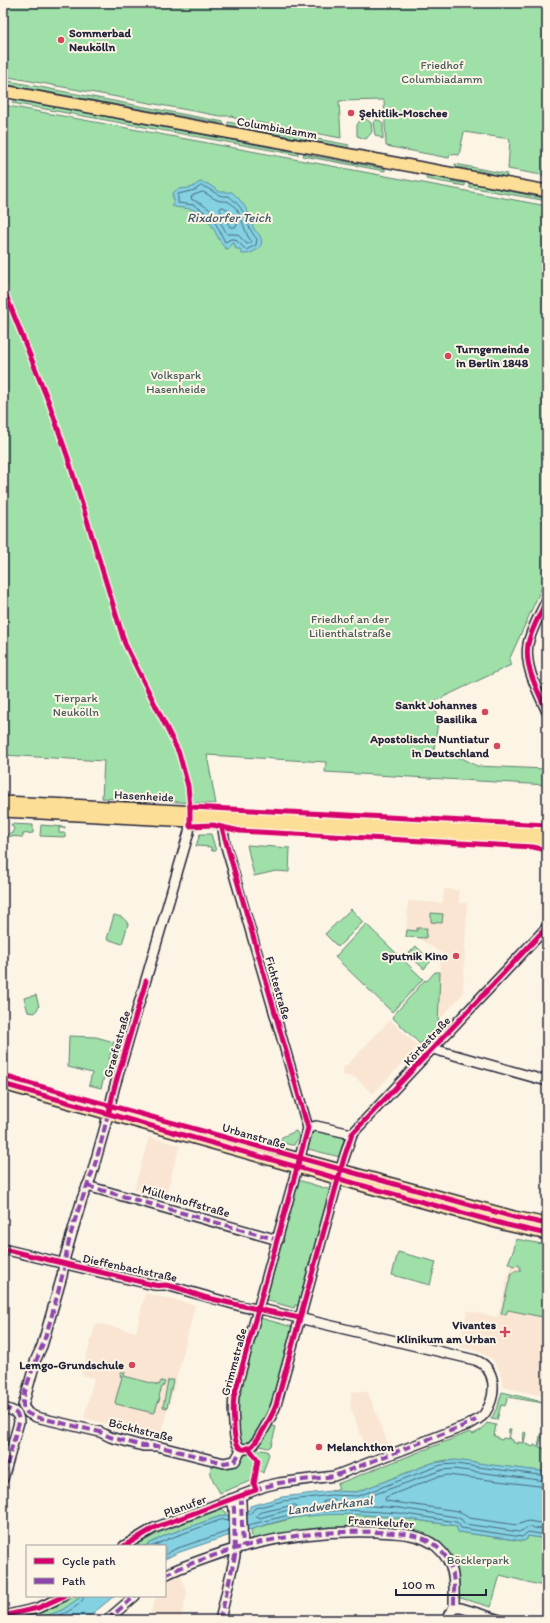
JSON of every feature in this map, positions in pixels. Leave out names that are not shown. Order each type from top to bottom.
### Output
[{"type":"main road","name":"Columbiadamm","points":[[3,91],[547,191]]},
{"type":"main road","name":"Hasenheide","points":[[3,802],[191,816],[547,830]]},
{"type":"main road","name":"Hasenheide","points":[[3,811],[160,814]]},
{"type":"main road","name":"Hasenheide","points":[[191,816],[222,822],[547,840]]},
{"type":"main road","name":"Urbanstraße","points":[[3,1076],[109,1110]]},
{"type":"main road","name":"Urbanstraße","points":[[3,1084],[109,1110],[340,1174],[547,1224]]},
{"type":"main road","name":"Urbanstraße","points":[[340,1174],[500,1224],[547,1234]]},
{"type":"street","points":[[547,599],[532,633],[527,652],[534,682],[547,712]]},
{"type":"street","name":"Graefestraße","points":[[28,1413],[24,1409],[23,1403],[36,1359],[42,1346],[65,1257],[87,1186],[189,832],[191,816]]},
{"type":"street","name":"Fichtestraße","points":[[222,822],[225,843],[308,1128]]},
{"type":"street","name":"Körtestraße","points":[[340,1174],[352,1134],[547,927]]},
{"type":"street","points":[[433,1049],[547,1081]]},
{"type":"street","points":[[299,1163],[308,1128],[316,1126],[352,1134]]},
{"type":"street","name":"Grimmstraße","points":[[242,1448],[237,1445],[234,1439],[234,1401],[299,1163]]},
{"type":"street","points":[[242,1448],[247,1448],[253,1444],[273,1412],[340,1174]]},
{"type":"street","name":"Müllenhoffstraße","points":[[87,1186],[278,1240]]},
{"type":"street","name":"Dieffenbachstraße","points":[[3,1249],[157,1286],[166,1285],[199,1295],[481,1362],[491,1374],[493,1387],[487,1409],[482,1416],[476,1420]]},
{"type":"street","points":[[3,1408],[15,1412],[19,1416],[20,1422],[3,1479]]},
{"type":"street","name":"Böckhstraße","points":[[28,1413],[36,1417],[100,1432],[107,1437],[143,1446],[157,1446],[224,1463],[232,1463],[235,1461],[242,1448]]},
{"type":"street","name":"Planufer","points":[[126,1545],[154,1528],[273,1484],[339,1475],[476,1420]]},
{"type":"street","points":[[220,1620],[235,1556],[239,1548],[236,1498]]},
{"type":"street","name":"Fraenkelufer","points":[[166,1574],[177,1569],[239,1548],[277,1538],[326,1532],[381,1532],[405,1534],[420,1537],[436,1547],[447,1559],[451,1567],[455,1583],[454,1608]]},
{"type":"street","points":[[3,1616],[38,1608],[62,1597]]},
{"type":"street","points":[[107,1620],[134,1597]]},
{"type":"street","points":[[447,1620],[449,1614],[454,1608],[461,1608],[495,1619]]},
{"type":"shaded area","points":[[444,889],[459,890],[459,903],[467,903],[463,994],[438,1021],[441,953],[418,938],[406,937],[408,901],[443,903]]},
{"type":"shaded area","points":[[390,1020],[418,1046],[373,1094],[356,1078],[342,1075],[344,1066],[346,1066]]},
{"type":"shaded area","points":[[149,1137],[180,1145],[165,1198],[134,1189]]},
{"type":"shaded area","name":"Vivantes Klinikum am Urban","points":[[518,1239],[547,1245],[547,1397],[503,1387],[500,1372],[493,1360],[480,1352],[459,1347],[467,1311],[498,1317]]},
{"type":"shaded area","name":"Lemgo-Grundschule","points":[[145,1293],[195,1305],[160,1437],[84,1418],[94,1378],[81,1375],[96,1323],[136,1332]]},
{"type":"shaded area","points":[[352,1391],[368,1392],[388,1444],[373,1449],[371,1447],[366,1449],[350,1406]]},
{"type":"shaded area","points":[[180,1574],[187,1593],[181,1618],[186,1620],[149,1620],[156,1597],[166,1597],[166,1581]]},
{"type":"green space","name":"Friedhof Columbiadamm","points":[[3,3],[547,3],[547,176],[508,169],[510,139],[464,132],[459,155],[450,154],[449,158],[386,146],[384,100],[339,101],[341,138],[234,118],[232,116],[220,116],[3,76]]},
{"type":"green space","points":[[3,80],[224,122],[222,125],[219,123],[3,84]]},
{"type":"green space","points":[[13,99],[294,152],[298,151],[298,155],[12,103]]},
{"type":"green space","name":"Volkspark Hasenheide","points":[[3,105],[547,206],[547,576],[509,660],[511,665],[435,701],[438,722],[433,756],[462,758],[477,766],[547,769],[547,785],[325,772],[326,762],[207,755],[216,804],[102,798],[104,761],[3,755]]},
{"type":"green space","points":[[363,116],[371,123],[372,132],[366,139],[357,136],[357,125]]},
{"type":"green space","points":[[375,120],[379,120],[383,123],[383,139],[375,135],[373,123]]},
{"type":"green space","points":[[228,122],[349,145],[347,148],[228,125]]},
{"type":"green space","points":[[304,153],[308,155],[385,168],[385,171],[303,156]]},
{"type":"green space","points":[[455,164],[507,174],[506,177],[476,170],[474,172],[468,171],[466,168],[456,168]]},
{"type":"green space","points":[[427,175],[460,183],[465,182],[465,186],[426,179]]},
{"type":"green space","points":[[470,183],[547,199],[547,201],[469,187]]},
{"type":"green space","points":[[11,824],[33,825],[33,833],[23,834],[23,837],[3,836],[3,833],[8,835],[12,833],[14,829]]},
{"type":"green space","points":[[41,825],[65,827],[59,828],[59,833],[65,833],[65,837],[40,836]]},
{"type":"green space","points":[[200,834],[211,834],[216,851],[212,851],[211,847],[196,846]]},
{"type":"green space","points":[[247,845],[290,848],[289,872],[276,871],[254,876]]},
{"type":"green space","points":[[351,909],[363,922],[338,947],[325,934]]},
{"type":"green space","points":[[431,913],[443,914],[442,923],[431,922]]},
{"type":"green space","points":[[114,915],[123,918],[128,924],[122,944],[107,939]]},
{"type":"green space","points":[[366,924],[423,979],[392,1012],[335,957]]},
{"type":"green space","points":[[417,928],[427,928],[426,938],[406,937],[407,930],[417,931]]},
{"type":"green space","points":[[416,946],[431,961],[424,969],[408,954]]},
{"type":"green space","points":[[435,972],[440,972],[438,1026],[420,1044],[392,1017],[425,980],[427,981]]},
{"type":"green space","points":[[36,995],[39,1006],[35,1013],[28,1012],[24,998]]},
{"type":"green space","points":[[69,1036],[96,1037],[114,1042],[101,1088],[89,1085],[92,1073],[68,1067]]},
{"type":"green space","points":[[315,1130],[342,1135],[344,1140],[340,1157],[308,1149],[312,1134]]},
{"type":"green space","points":[[296,1131],[299,1136],[294,1145],[280,1142],[282,1137]]},
{"type":"green space","points":[[298,1180],[331,1190],[299,1306],[295,1305],[294,1308],[265,1300]]},
{"type":"green space","points":[[516,1239],[547,1245],[547,1318],[508,1310],[506,1314],[501,1314],[511,1274],[515,1271],[521,1270],[519,1265],[513,1266],[508,1263],[514,1249]]},
{"type":"green space","points":[[398,1252],[436,1262],[430,1285],[392,1275]]},
{"type":"green space","points":[[260,1318],[293,1327],[270,1409],[250,1443],[247,1445],[242,1445],[238,1442],[237,1401]]},
{"type":"green space","points":[[121,1372],[125,1372],[124,1376],[159,1385],[161,1381],[165,1382],[159,1396],[160,1399],[158,1400],[160,1400],[155,1412],[153,1413],[116,1404],[115,1402],[122,1377],[120,1376]]},
{"type":"green space","points":[[168,1380],[173,1380],[167,1408],[163,1407]]},
{"type":"green space","points":[[502,1392],[547,1403],[547,1406],[543,1403],[508,1397],[505,1406],[501,1405],[497,1420],[491,1419],[498,1406]]},
{"type":"green space","points":[[487,1423],[496,1425],[494,1436],[502,1440],[503,1438],[508,1439],[509,1429],[511,1429],[509,1439],[518,1444],[518,1442],[523,1443],[524,1432],[526,1433],[524,1443],[533,1447],[534,1445],[538,1446],[540,1436],[542,1436],[539,1447],[547,1449],[547,1472],[447,1460],[432,1463],[357,1492],[331,1491],[339,1488],[337,1484],[470,1432],[473,1434],[481,1430]]},
{"type":"green space","points":[[271,1425],[276,1427],[271,1446],[268,1448],[260,1446],[260,1444]]},
{"type":"green space","points":[[256,1449],[267,1451],[269,1454],[263,1473],[259,1470],[260,1460],[254,1451]]},
{"type":"green space","points":[[250,1454],[256,1461],[253,1480],[220,1493],[212,1477],[211,1466],[230,1468],[237,1465],[245,1455]]},
{"type":"green space","points":[[222,1509],[226,1512],[226,1516],[224,1515],[166,1535],[147,1545],[136,1545],[161,1532]]},
{"type":"green space","name":"Böcklerpark","points":[[324,1514],[390,1517],[423,1521],[456,1526],[459,1532],[523,1541],[527,1539],[528,1536],[547,1539],[547,1587],[500,1575],[491,1607],[457,1597],[439,1544],[356,1527],[307,1530],[306,1532],[302,1533],[301,1531],[271,1535],[252,1541],[251,1529],[298,1517]]},
{"type":"green space","points":[[73,1597],[81,1597],[65,1608],[49,1616],[32,1619],[11,1620],[28,1616],[60,1605]]},
{"type":"water","name":"Rixdorfer Teich","points":[[201,182],[208,184],[220,192],[232,192],[240,200],[251,219],[253,228],[260,235],[262,240],[257,250],[242,254],[240,249],[236,249],[234,243],[232,243],[228,249],[225,248],[206,217],[201,213],[191,209],[172,206],[174,201],[172,194],[174,192],[179,189],[193,187]]},
{"type":"water","name":"Landwehrkanal","points":[[455,1460],[547,1472],[547,1539],[528,1536],[526,1540],[523,1541],[458,1532],[456,1526],[437,1523],[378,1516],[339,1514],[294,1518],[274,1522],[249,1530],[248,1529],[177,1553],[166,1558],[166,1545],[147,1545],[166,1535],[224,1515],[242,1513],[250,1509],[250,1506],[282,1497],[331,1491],[357,1492],[432,1463]]},
{"type":"water","points":[[81,1597],[113,1597],[85,1620],[36,1620],[62,1610]]},
{"type":"marked path","points":[[108,1113],[100,1146],[71,1235],[54,1308],[23,1400],[24,1410],[36,1417],[100,1432],[110,1437],[143,1446],[157,1446],[224,1463],[235,1461],[242,1448]]},
{"type":"marked path","points":[[87,1186],[278,1240]]},
{"type":"marked path","points":[[3,1408],[14,1412],[19,1419],[3,1479]]},
{"type":"marked path","points":[[254,1490],[279,1483],[334,1476],[476,1420]]},
{"type":"marked path","points":[[240,1496],[243,1547]]},
{"type":"marked path","points":[[220,1620],[235,1556],[234,1508],[231,1499]]},
{"type":"marked path","points":[[166,1574],[228,1551],[269,1540],[333,1532],[400,1533],[416,1536],[431,1542],[443,1554],[448,1561],[453,1575],[454,1608]]},
{"type":"marked path","points":[[107,1620],[134,1597]]},
{"type":"cycle path","points":[[3,288],[49,403],[68,458],[125,644],[179,753],[188,786],[190,826],[213,825],[240,831],[533,847],[547,850]]},
{"type":"cycle path","points":[[547,599],[531,633],[527,653],[533,679],[547,712]]},
{"type":"cycle path","points":[[190,807],[547,825]]},
{"type":"cycle path","points":[[222,828],[308,1128],[234,1396],[234,1433],[237,1443],[242,1449],[246,1449],[255,1443],[276,1405],[344,1158],[352,1134],[547,927]]},
{"type":"cycle path","points":[[109,1112],[114,1089],[146,981]]},
{"type":"cycle path","points":[[3,1076],[514,1217],[547,1224]]},
{"type":"cycle path","points":[[3,1084],[375,1189],[507,1225],[547,1234]]},
{"type":"cycle path","points":[[3,1249],[154,1285],[171,1286],[204,1297],[300,1318]]},
{"type":"cycle path","points":[[126,1545],[154,1528],[256,1490],[254,1484],[258,1460],[248,1447]]},
{"type":"cycle path","points":[[3,1616],[38,1608],[62,1597]]},
{"type":"place","name":"Sommerbad Neukölln","points":[[61,40]]},
{"type":"place","name":"Şehitlik-Moschee","points":[[351,113]]},
{"type":"place","name":"Turngemeinde in Berlin 1848","points":[[448,356]]},
{"type":"place","name":"Sankt Johannes Basilika","points":[[485,712]]},
{"type":"place","name":"Apostolische Nuntiatur in Deutschland","points":[[497,746]]},
{"type":"place","name":"Sputnik Kino","points":[[456,956]]},
{"type":"place","name":"Vivantes Klinikum am Urban","points":[[505,1332]]},
{"type":"place","name":"Lemgo-Grundschule","points":[[132,1365]]},
{"type":"place","name":"Melanchthon","points":[[319,1447]]},
{"type":"park label","name":"Friedhof an der Lilienthalstraße","points":[[350,626]]},
{"type":"park label","name":"Tierpark Neukölln","points":[[76,705]]}]
